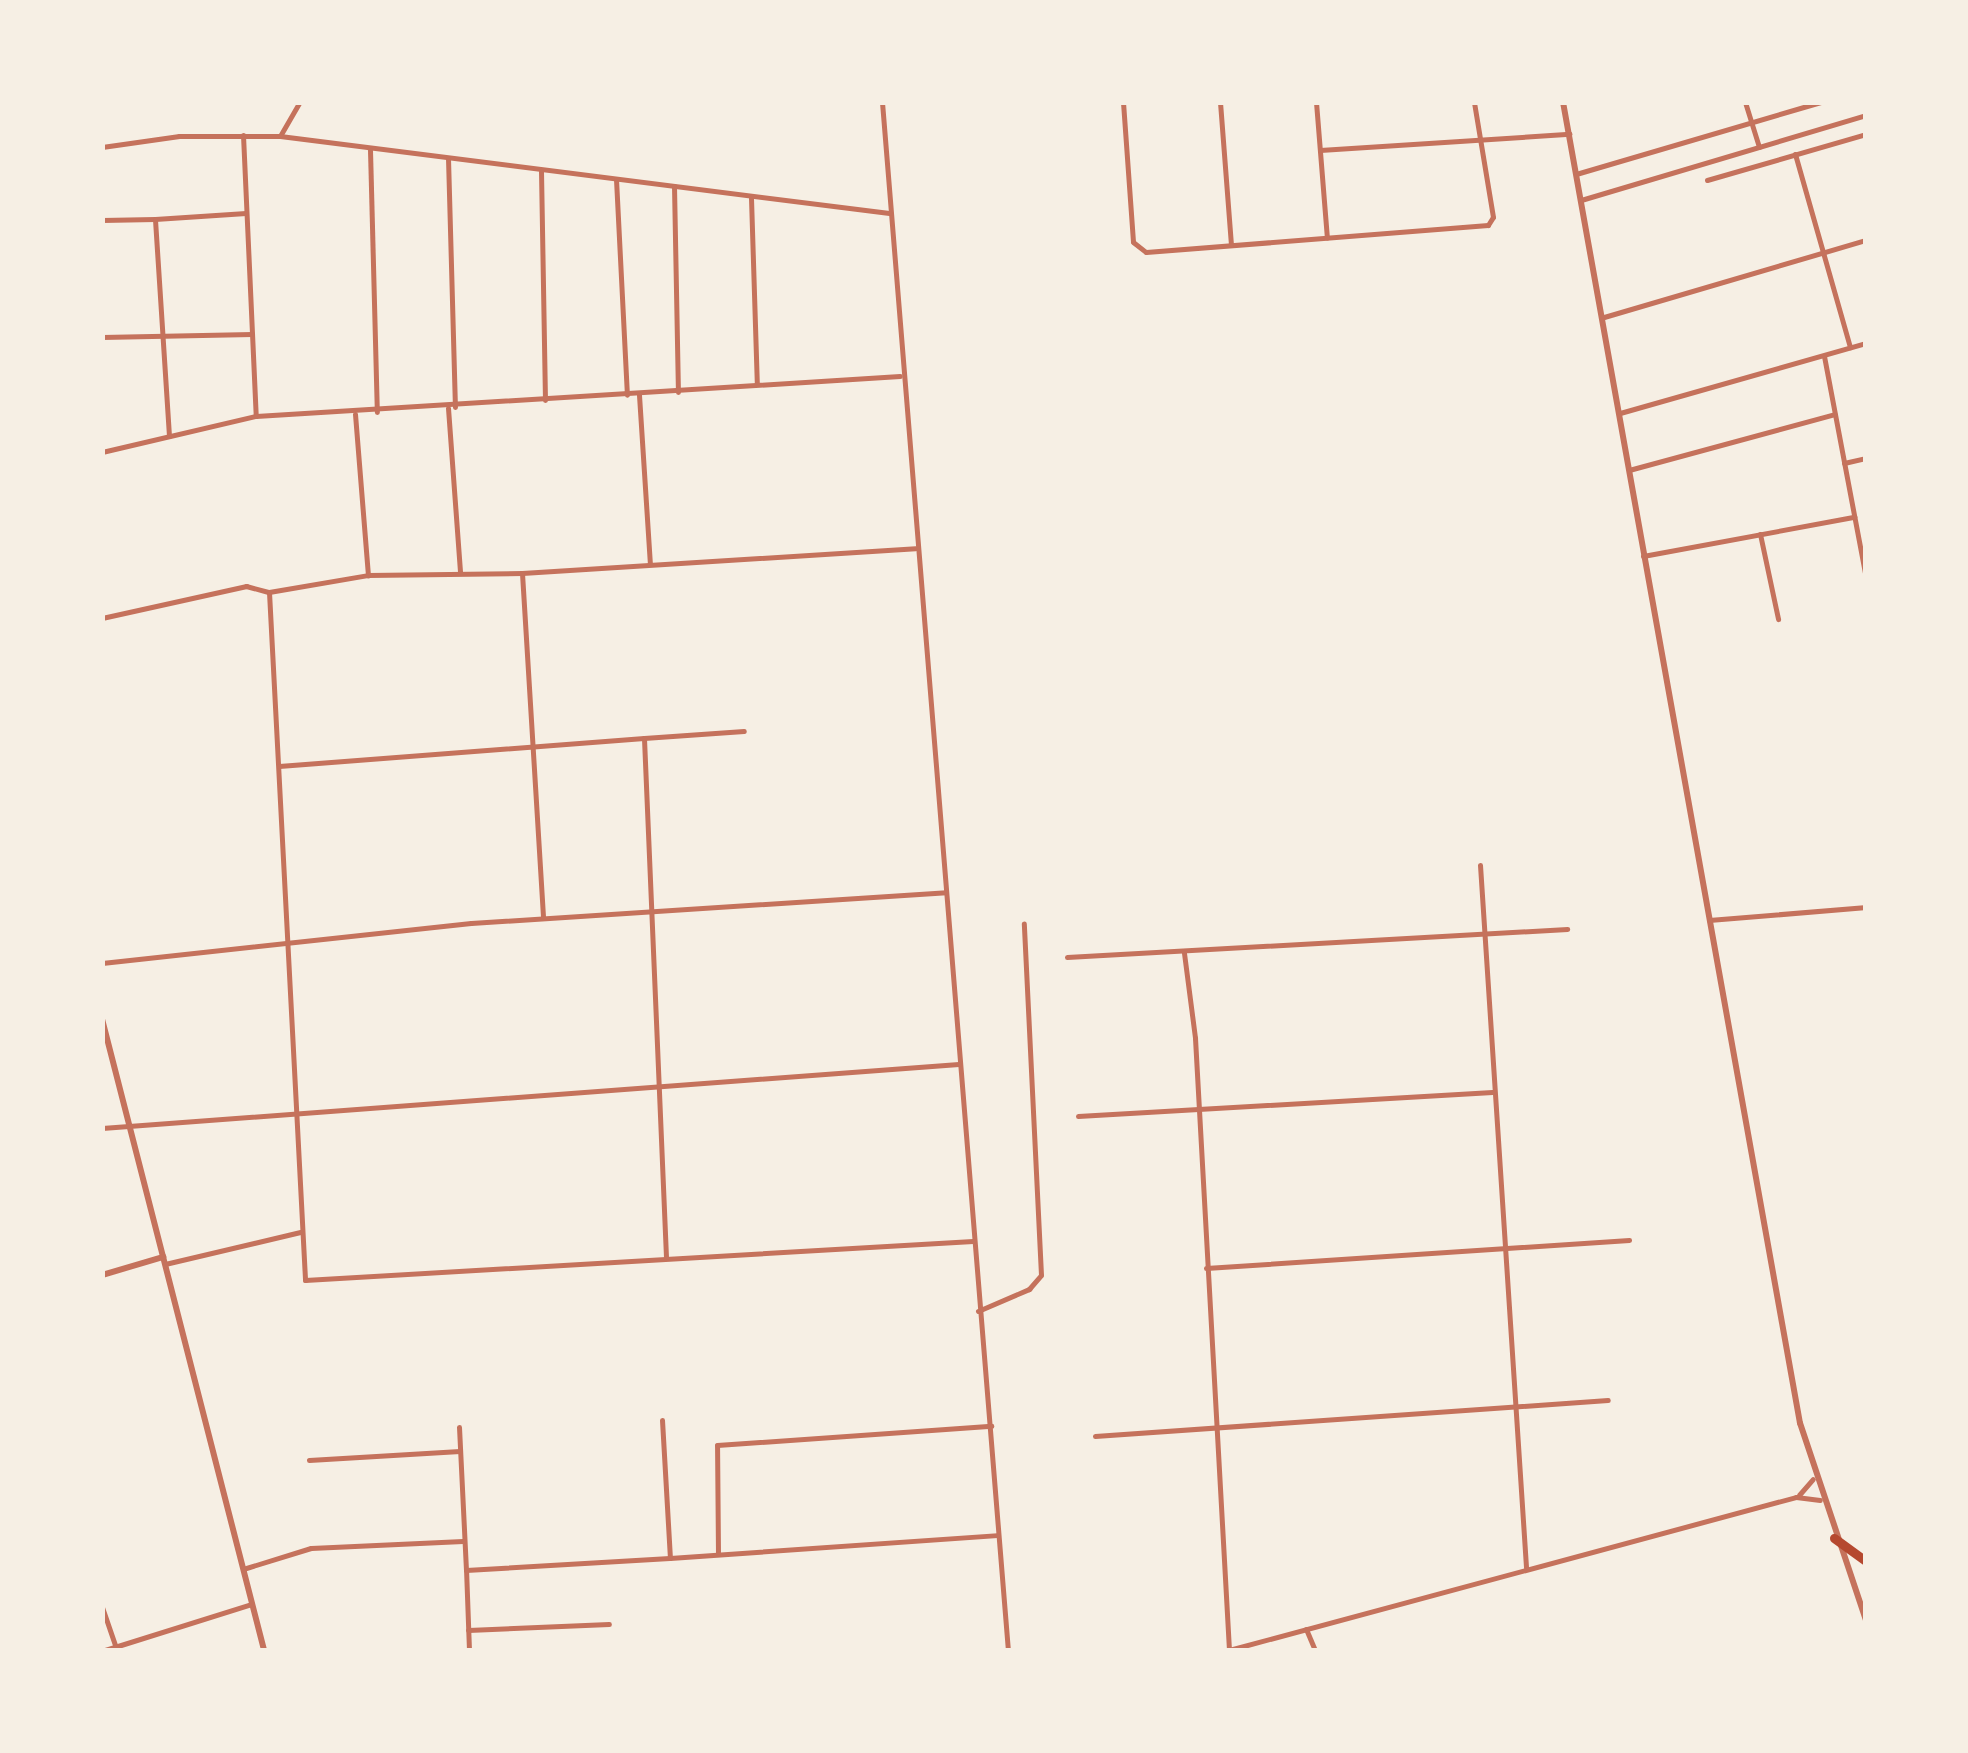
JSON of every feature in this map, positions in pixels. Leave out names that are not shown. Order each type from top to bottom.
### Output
[{"type":"main road","points":[[1834,1538],[1866,1561]]},
{"type":"street","points":[[280,136],[300,102]]},
{"type":"street","points":[[882,102],[900,376],[937,734],[972,1240],[1008,1650]]},
{"type":"street","points":[[1123,102],[1132,242],[1146,252],[1488,224],[1492,217],[1474,102]]},
{"type":"street","points":[[1220,102],[1231,245]]},
{"type":"street","points":[[1316,102],[1326,238]]},
{"type":"street","points":[[1563,102],[1709,920],[1814,1479],[1866,1620]]},
{"type":"street","points":[[1746,102],[1759,147]]},
{"type":"street","points":[[1576,174],[1821,102]]},
{"type":"street","points":[[1580,200],[1866,116]]},
{"type":"street","points":[[243,134],[256,416]]},
{"type":"street","points":[[102,147],[243,134],[280,136],[890,213]]},
{"type":"street","points":[[1320,150],[1569,134]]},
{"type":"street","points":[[1707,180],[1866,134]]},
{"type":"street","points":[[370,150],[377,412]]},
{"type":"street","points":[[1796,154],[1850,348]]},
{"type":"street","points":[[448,158],[451,407],[460,573]]},
{"type":"street","points":[[541,171],[546,400]]},
{"type":"street","points":[[616,179],[626,396]]},
{"type":"street","points":[[674,186],[678,392]]},
{"type":"street","points":[[751,198],[758,384]]},
{"type":"street","points":[[102,220],[246,214]]},
{"type":"street","points":[[156,219],[169,436]]},
{"type":"street","points":[[1604,317],[1866,240]]},
{"type":"street","points":[[102,337],[252,334]]},
{"type":"street","points":[[1620,413],[1866,343]]},
{"type":"street","points":[[1824,355],[1866,579]]},
{"type":"street","points":[[102,452],[256,416],[354,414],[900,376]]},
{"type":"street","points":[[638,394],[650,564]]},
{"type":"street","points":[[354,414],[368,575]]},
{"type":"street","points":[[1629,470],[1835,414]]},
{"type":"street","points":[[1844,463],[1866,458]]},
{"type":"street","points":[[1643,556],[1854,517]]},
{"type":"street","points":[[1760,534],[1778,619]]},
{"type":"street","points":[[102,618],[246,586],[270,592],[368,575],[522,573],[915,548]]},
{"type":"street","points":[[522,573],[543,918]]},
{"type":"street","points":[[270,592],[302,1276],[309,1283],[972,1240]]},
{"type":"street","points":[[279,766],[744,730]]},
{"type":"street","points":[[644,738],[666,1257]]},
{"type":"street","points":[[1480,865],[1502,1252],[1526,1567]]},
{"type":"street","points":[[102,963],[288,938],[946,892]]},
{"type":"street","points":[[1709,920],[1866,907]]},
{"type":"street","points":[[978,1311],[1029,1289],[1041,1274],[1024,922]]},
{"type":"street","points":[[1068,957],[1567,929]]},
{"type":"street","points":[[1184,953],[1197,1110],[1212,1429],[1228,1650],[1796,1497],[1820,1500]]},
{"type":"street","points":[[102,1019],[264,1650]]},
{"type":"street","points":[[102,1128],[959,1064]]},
{"type":"street","points":[[1078,1116],[1492,1092]]},
{"type":"street","points":[[102,1276],[300,1232]]},
{"type":"street","points":[[1206,1268],[1502,1252],[1629,1240]]},
{"type":"street","points":[[1095,1436],[1516,1410],[1608,1400]]},
{"type":"street","points":[[662,1420],[670,1558]]},
{"type":"street","points":[[718,1554],[717,1444],[991,1426]]},
{"type":"street","points":[[459,1427],[469,1650]]},
{"type":"street","points":[[309,1460],[460,1451]]},
{"type":"street","points":[[1796,1497],[1814,1479]]},
{"type":"street","points":[[466,1570],[997,1534]]},
{"type":"street","points":[[243,1569],[311,1548],[464,1541]]},
{"type":"street","points":[[105,1650],[252,1604]]},
{"type":"street","points":[[102,1607],[116,1649]]},
{"type":"street","points":[[468,1630],[609,1624]]},
{"type":"street","points":[[1306,1628],[1315,1650]]}]
